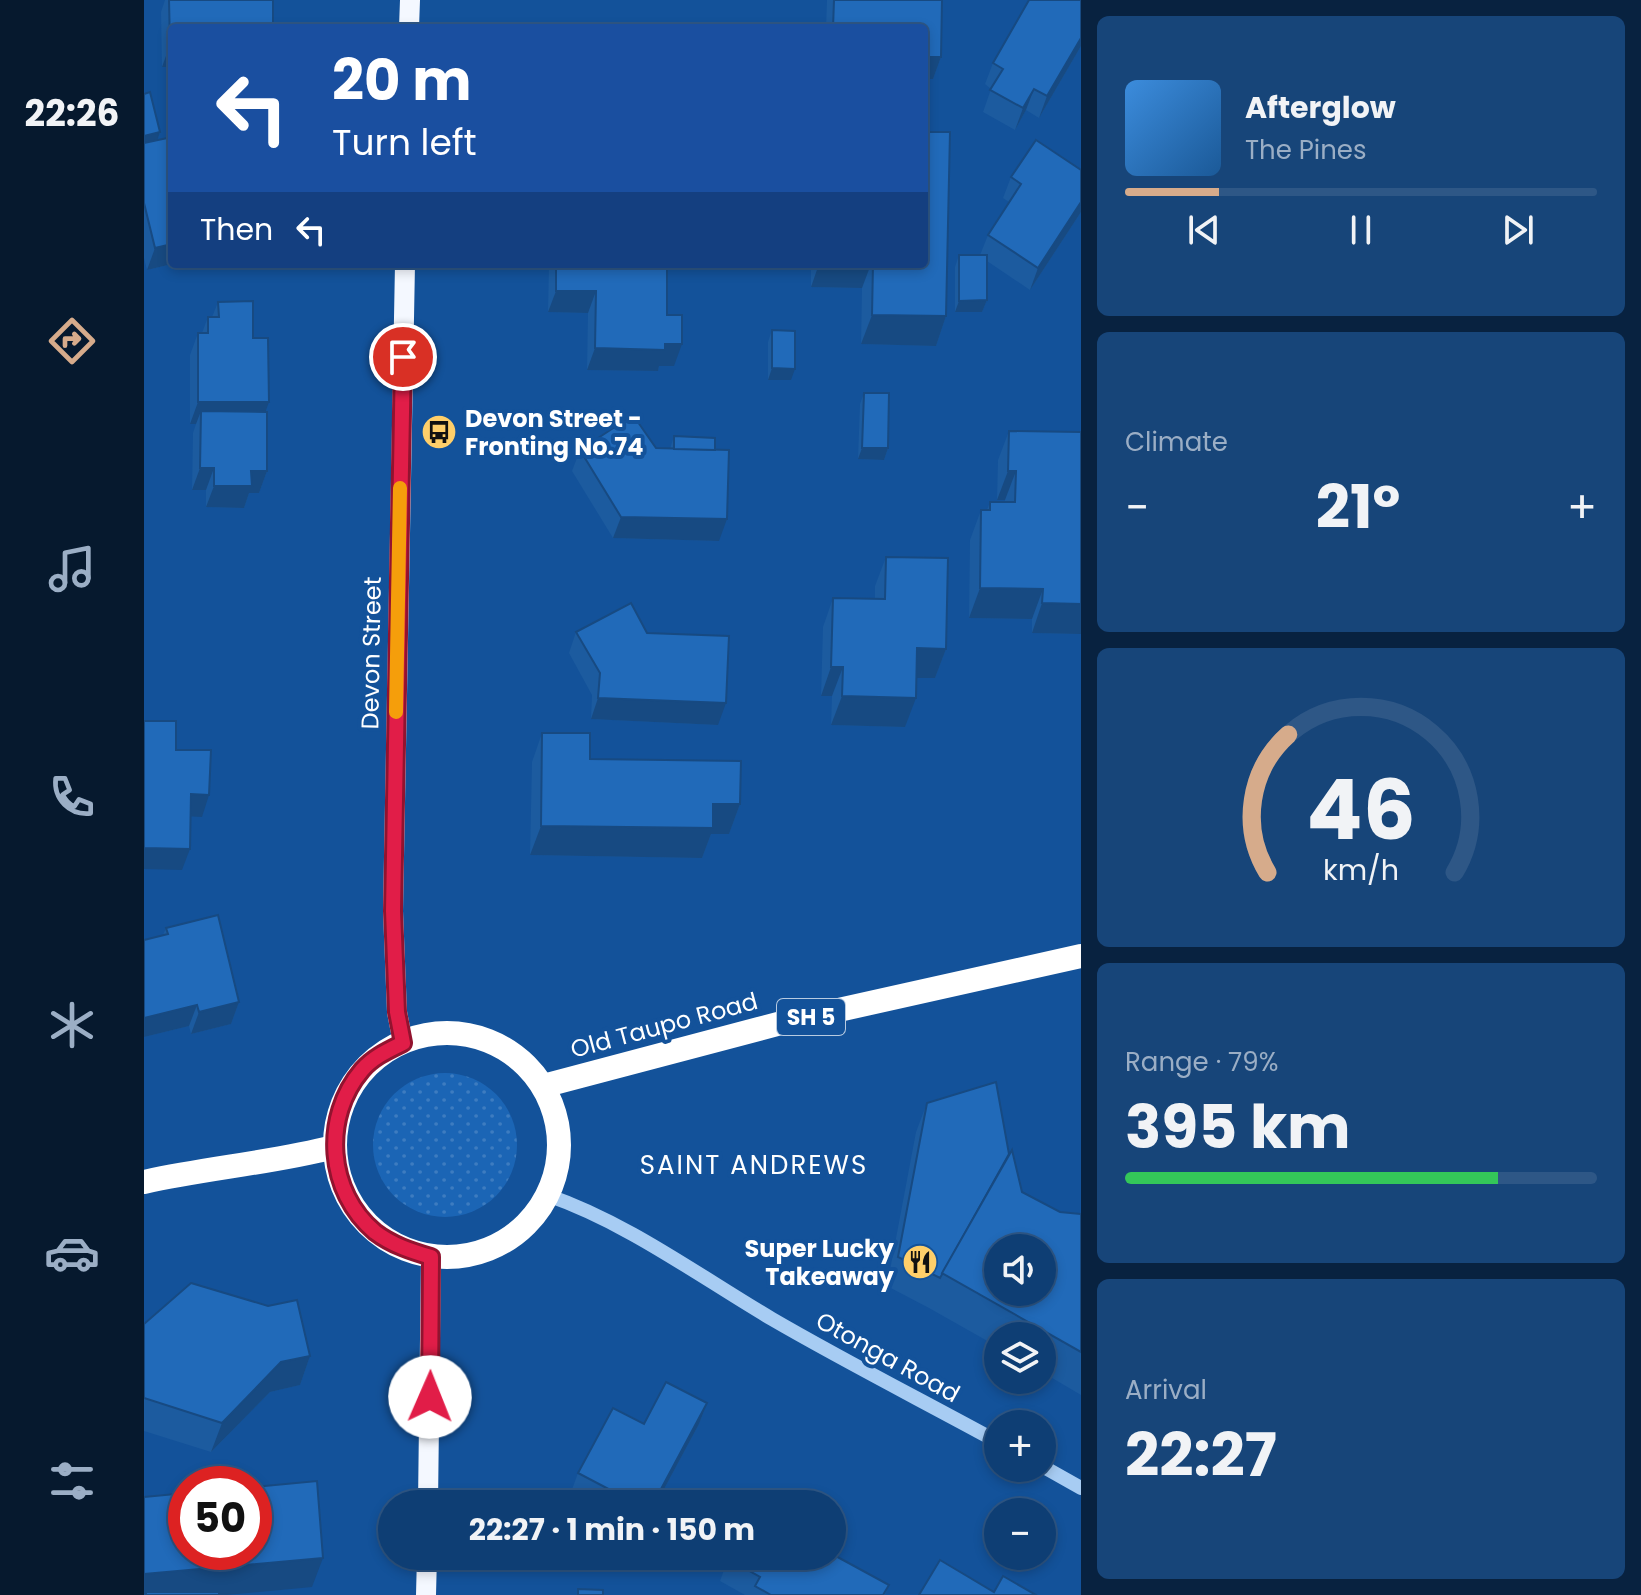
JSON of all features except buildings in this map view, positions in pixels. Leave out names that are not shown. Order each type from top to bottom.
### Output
[{"type":"highway","name":"Old Taupo Road","points":[[543,1086],[785,1022],[1081,956]]},
{"type":"highway","points":[[453,1031],[489,1040],[520,1058],[543,1086],[555,1112],[559,1140],[557,1169],[547,1195],[527,1224],[499,1245],[466,1256],[431,1257],[401,1248],[374,1231],[353,1208],[339,1179],[334,1147],[337,1119],[347,1093],[363,1068],[382,1053],[403,1043],[418,1036],[453,1031]]},
{"type":"highway","points":[[144,1182],[334,1147]]},
{"type":"main road","points":[[409,24],[410,0]]},
{"type":"main road","name":"Devon Street","points":[[403,1043],[397,1012],[393,911],[405,268]]},
{"type":"main road","points":[[428,1490],[431,1257]]},
{"type":"main road","points":[[426,1595],[427,1570]]},
{"type":"street","name":"Otonga Road","points":[[547,1195],[580,1206],[684,1264],[772,1319],[984,1434]]},
{"type":"street","points":[[1056,1474],[1081,1488]]},
{"type":"shaded area","points":[[445,1073],[472,1079],[496,1094],[511,1118],[517,1145],[511,1172],[496,1196],[472,1211],[445,1217],[418,1211],[394,1196],[379,1172],[373,1145],[379,1118],[394,1094],[418,1079]]},
{"type":"slow traffic","points":[[396,712],[400,488]]},
{"type":"place","name":"Devon Street - Fronting No.74","points":[[439,432]]},
{"type":"place","name":"Super Lucky Takeaway","points":[[920,1262]]},
{"type":"district","name":"SAINT ANDREWS","points":[[754,1165]]},
{"type":"route","points":[[403,357],[393,911],[397,1012],[403,1043],[382,1053],[363,1068],[347,1093],[337,1119],[334,1147],[339,1179],[353,1208],[374,1231],[388,1240],[401,1248],[431,1257],[430,1397]]}]
